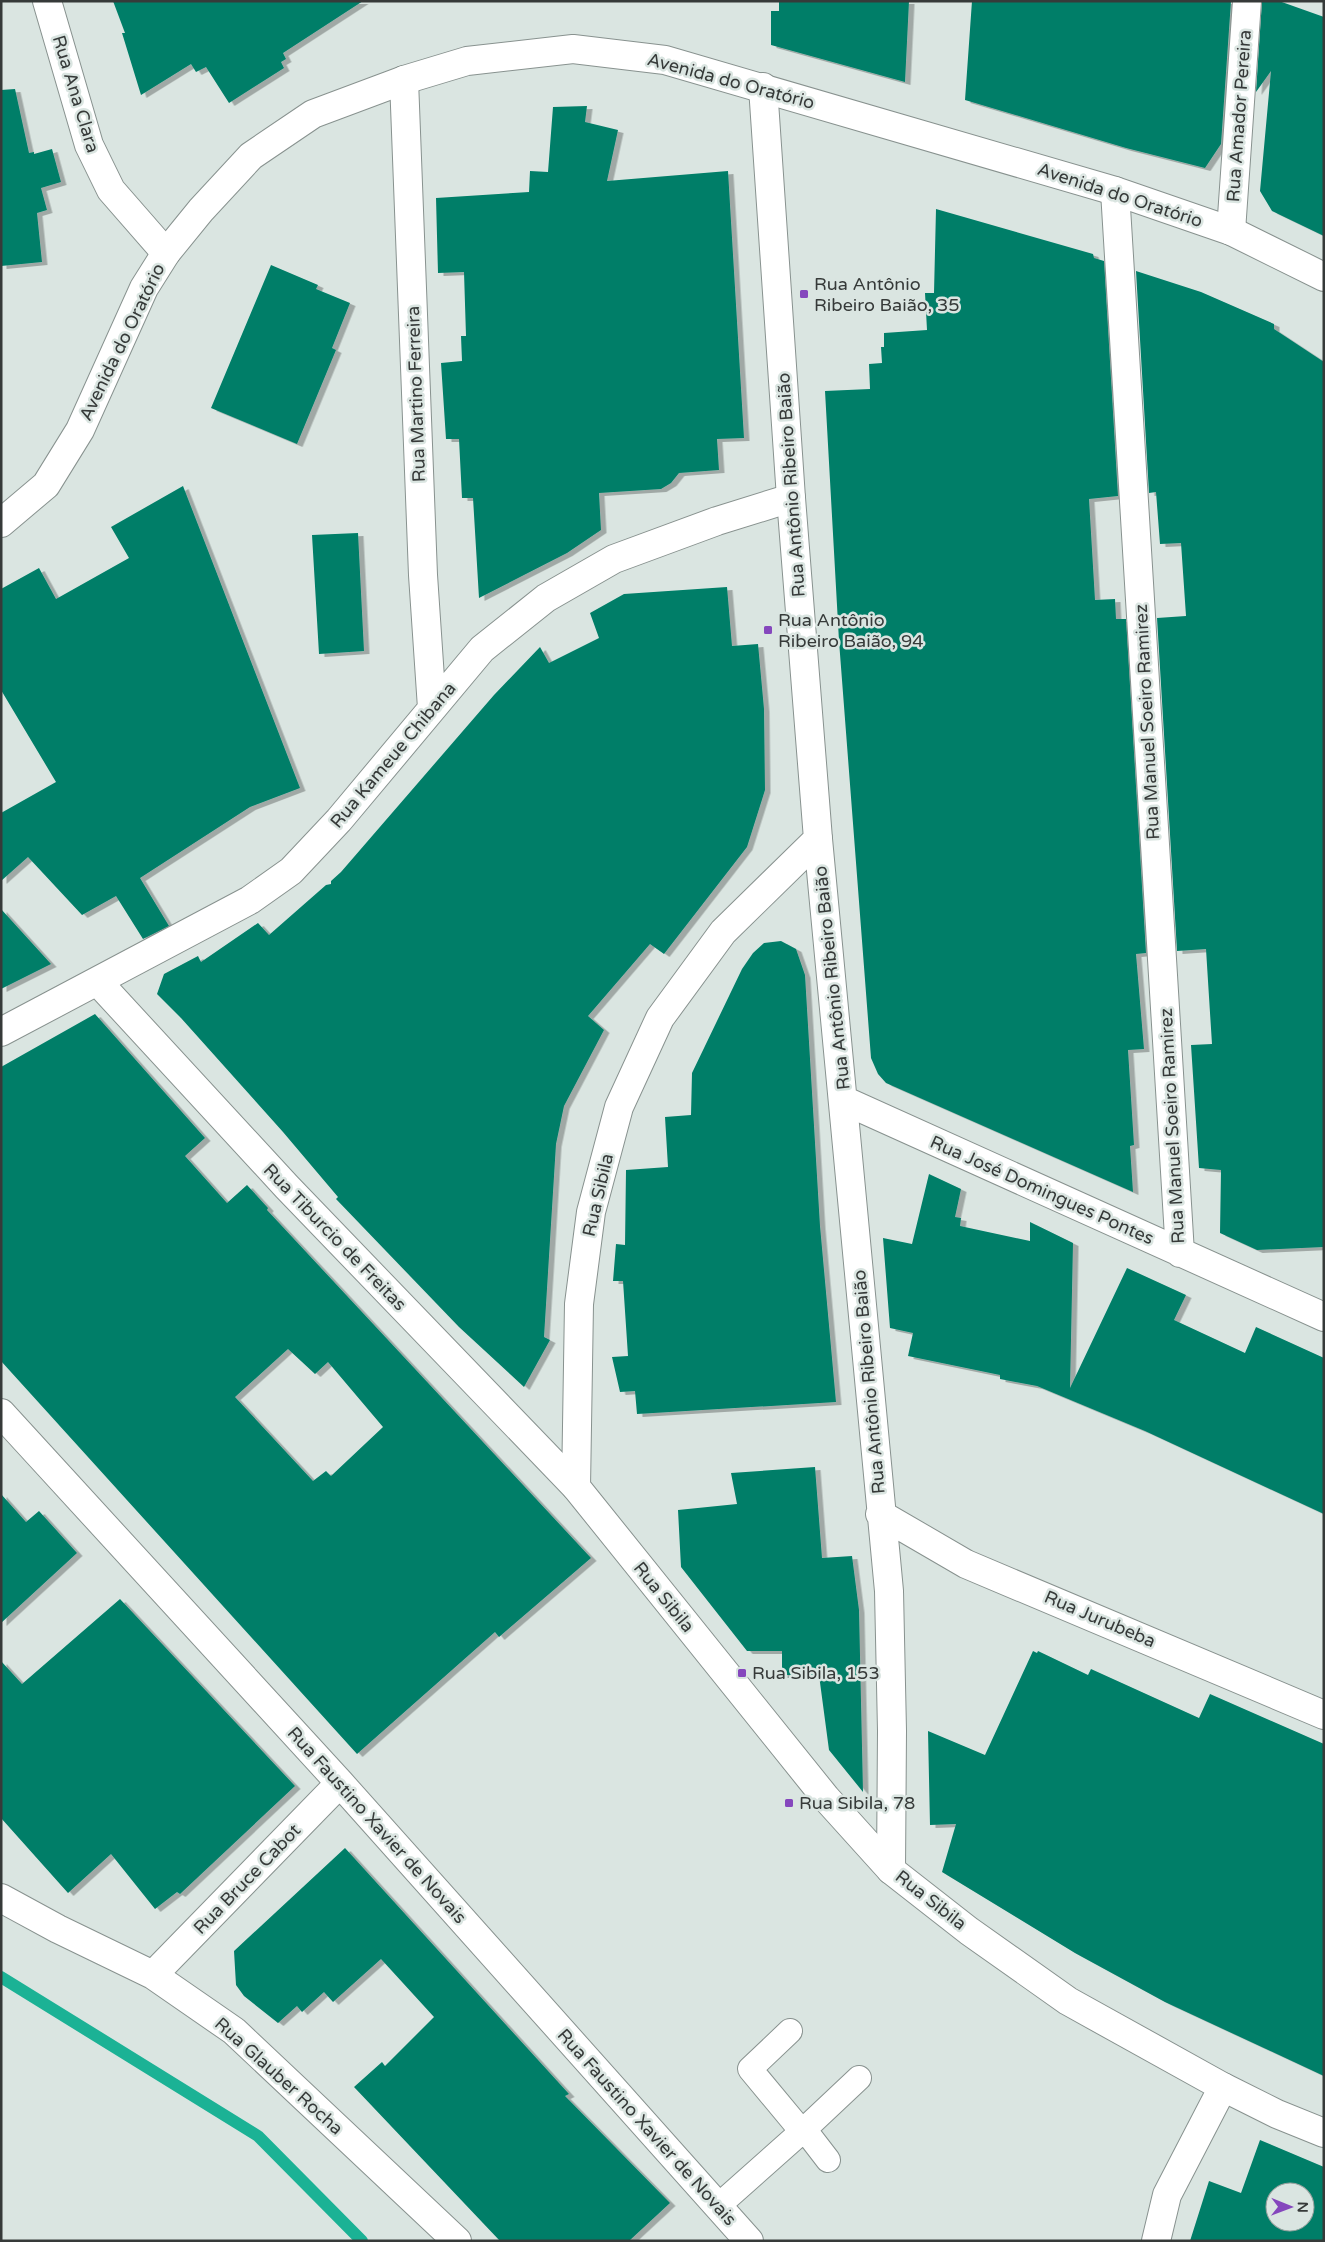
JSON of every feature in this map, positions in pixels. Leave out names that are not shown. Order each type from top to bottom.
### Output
[{"type":"street","name":"Rua Ana Clara","points":[[47,1],[89,145],[111,190],[166,253]]},
{"type":"street","name":"Rua Amador Pereira","points":[[1231,231],[1247,1]]},
{"type":"street","name":"Avenida do Oratório","points":[[1,522],[46,484],[80,430],[144,288],[166,253],[201,210],[250,156],[313,114],[404,80],[467,61],[573,49],[665,60],[1115,191],[1231,231],[1324,277]]},
{"type":"street","name":"Rua Martino Ferreira","points":[[404,80],[423,575],[432,708]]},
{"type":"street","name":"Rua Antônio Ribeiro Baião","points":[[763,87],[791,498],[818,839],[880,1514],[889,1591],[892,1870]]},
{"type":"street","name":"Rua Manuel Soeiro Ramirez","points":[[1115,191],[1180,1253]]},
{"type":"street","name":"Rua Kameue Chibana","points":[[1,1032],[250,900],[291,871],[339,820],[482,649],[546,598],[614,559],[717,521],[791,498]]},
{"type":"street","name":"Rua Sibila","points":[[818,839],[723,932],[660,1018],[619,1107],[591,1212],[579,1304],[576,1487],[826,1798],[892,1870],[969,1931],[1068,2001],[1223,2087],[1277,2114],[1324,2133]]},
{"type":"street","name":"Rua Tiburcio de Freitas","points":[[98,982],[294,1194],[576,1487]]},
{"type":"street","name":"Rua José Domingues Pontes","points":[[843,1100],[1324,1317]]},
{"type":"street","name":"Rua Faustino Xavier de Novais","points":[[1,1413],[340,1783],[749,2241]]},
{"type":"street","name":"Rua Jurubeba","points":[[880,1514],[966,1564],[1324,1715]]},
{"type":"street","name":"Rua Bruce Cabot","points":[[153,1975],[340,1783]]},
{"type":"street","name":"Rua Glauber Rocha","points":[[1,1898],[58,1929],[153,1975],[234,2031],[457,2241]]},
{"type":"street","points":[[790,2031],[750,2069],[808,2134],[828,2160]]},
{"type":"street","points":[[718,2206],[859,2078]]},
{"type":"street","points":[[1156,2241],[1167,2195],[1223,2087]]},
{"type":"building","points":[[113,1],[363,1],[283,53],[286,59],[281,62],[284,68],[229,103],[206,67],[196,72],[191,64],[141,95],[122,33],[125,33]]},
{"type":"building","points":[[779,1],[909,1],[905,82],[771,45],[771,11],[779,11]]},
{"type":"building","points":[[972,1],[1231,1],[1221,144],[1205,168],[1126,148],[965,100]]},
{"type":"building","points":[[1262,1],[1279,1],[1324,17],[1324,236],[1272,211],[1260,191],[1271,71],[1256,92]]},
{"type":"building","points":[[15,89],[29,153],[34,152],[34,154],[52,149],[61,182],[41,188],[47,210],[37,213],[42,262],[1,266],[1,90]]},
{"type":"building","points":[[587,106],[585,122],[618,130],[607,181],[728,171],[744,438],[717,439],[719,470],[679,473],[671,483],[661,489],[599,493],[601,530],[567,553],[479,598],[473,498],[462,498],[459,439],[446,439],[441,363],[462,361],[461,336],[466,336],[464,272],[438,273],[436,198],[529,192],[530,171],[548,172],[553,107]]},
{"type":"building","points":[[936,209],[1093,254],[1094,258],[1104,261],[1118,496],[1089,499],[1095,600],[1115,599],[1116,619],[1126,619],[1146,953],[1136,954],[1144,1049],[1128,1050],[1134,1145],[1130,1146],[1133,1192],[886,1083],[878,1074],[871,1058],[839,641],[825,391],[870,389],[869,364],[882,363],[881,347],[884,347],[884,333],[927,330],[925,293],[934,293]]},
{"type":"building","points":[[271,265],[318,285],[316,289],[350,303],[332,348],[336,350],[297,444],[211,408]]},
{"type":"building","points":[[1136,271],[1201,292],[1274,324],[1274,329],[1324,362],[1324,1247],[1257,1250],[1220,1233],[1221,1170],[1199,1168],[1191,1045],[1212,1044],[1206,949],[1177,951],[1157,618],[1186,616],[1181,543],[1160,544],[1156,492],[1149,493]]},
{"type":"building","points":[[183,486],[300,788],[250,807],[140,878],[169,926],[143,939],[116,896],[82,915],[28,857],[1,881],[1,813],[56,782],[1,690],[1,589],[39,568],[56,599],[129,558],[111,527]]},
{"type":"building","points":[[358,533],[364,651],[319,654],[312,535]]},
{"type":"building","points":[[727,587],[732,646],[758,644],[764,709],[765,790],[747,847],[664,954],[650,944],[588,1016],[604,1030],[564,1106],[556,1144],[544,1337],[550,1340],[524,1387],[459,1327],[336,1199],[338,1197],[283,1132],[181,1018],[157,994],[164,974],[198,956],[201,962],[258,923],[269,935],[326,885],[331,884],[331,881],[341,872],[494,695],[540,647],[549,663],[599,638],[590,613],[624,594]]},
{"type":"building","points":[[1,909],[51,964],[1,989]]},
{"type":"building","points":[[781,941],[796,949],[805,975],[820,1226],[836,1402],[637,1414],[635,1391],[620,1392],[612,1357],[628,1356],[623,1281],[613,1281],[616,1244],[625,1245],[626,1170],[668,1167],[665,1117],[691,1115],[692,1073],[742,969],[753,953],[764,943]]},
{"type":"building","points":[[95,1014],[205,1138],[185,1156],[227,1203],[247,1185],[268,1208],[267,1210],[591,1558],[499,1637],[495,1632],[357,1754],[1,1361],[1,1067]],"holes":[[[288,1349],[315,1374],[328,1362],[383,1427],[331,1476],[326,1471],[313,1481],[235,1397]]]},
{"type":"building","points":[[929,1174],[961,1189],[955,1217],[961,1218],[960,1226],[1030,1241],[1030,1222],[1073,1243],[1070,1388],[1127,1268],[1186,1295],[1174,1320],[1245,1353],[1256,1327],[1324,1358],[1324,1514],[1145,1431],[1037,1386],[1000,1379],[1000,1375],[908,1356],[913,1333],[890,1328],[883,1238],[912,1244]]},
{"type":"building","points":[[815,1467],[822,1558],[852,1556],[859,1610],[863,1792],[829,1750],[819,1675],[782,1675],[782,1651],[747,1651],[681,1567],[678,1510],[737,1504],[731,1473]]},
{"type":"building","points":[[1,1494],[26,1522],[39,1511],[77,1553],[1,1623]]},
{"type":"building","points":[[120,1599],[295,1786],[180,1894],[177,1892],[155,1909],[111,1854],[68,1893],[1,1818],[1,1661],[22,1684]]},
{"type":"building","points":[[1033,1651],[1037,1653],[1038,1651],[1088,1675],[1091,1669],[1199,1718],[1210,1694],[1324,1744],[1324,2076],[1165,2002],[1075,1953],[942,1872],[956,1824],[930,1825],[928,1731],[985,1755]]},
{"type":"building","points":[[345,1848],[569,2094],[565,2096],[670,2203],[629,2241],[500,2241],[354,2087],[382,2062],[385,2066],[434,2017],[381,1959],[333,2002],[324,1992],[302,2012],[297,2006],[278,2023],[244,1996],[236,1985],[234,1951]]},
{"type":"building","points":[[1260,2140],[1324,2167],[1324,2241],[1190,2241],[1209,2181],[1241,2193]]},
{"type":"waterway","points":[[1,1977],[258,2136],[362,2241]]},
{"type":"place","name":"Rua Antônio Ribeiro Baião, 35","points":[[804,294]]},
{"type":"place","name":"Rua Antônio Ribeiro Baião, 94","points":[[768,630]]},
{"type":"place","name":"Rua Sibila, 153","points":[[742,1673]]},
{"type":"place","name":"Rua Sibila, 78","points":[[789,1803]]}]
